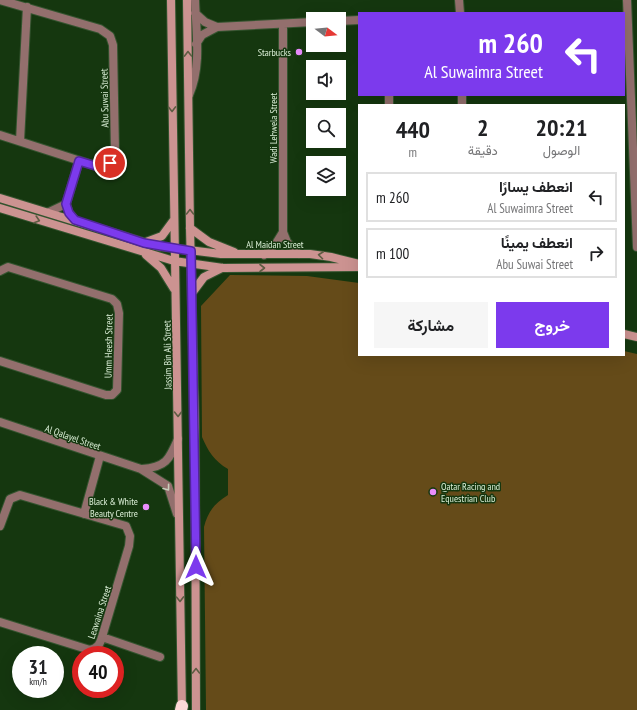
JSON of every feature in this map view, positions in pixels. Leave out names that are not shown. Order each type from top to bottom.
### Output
[{"type":"street","points":[[0,0],[27,7],[20,141]]},
{"type":"street","name":"Jassim Bin Ali Street","points":[[171,0],[173,220],[176,292],[178,518],[182,708]]},
{"type":"street","points":[[187,0],[195,435],[196,710]]},
{"type":"street","points":[[189,95],[196,75],[195,0]]},
{"type":"street","points":[[459,0],[460,12]]},
{"type":"street","points":[[627,0],[634,84],[637,247]]},
{"type":"street","name":"Abu Suwai Street","points":[[0,135],[99,167],[110,163],[115,151],[113,42],[108,33],[100,29],[27,7]]},
{"type":"street","points":[[195,13],[205,22],[217,28]]},
{"type":"street","points":[[346,21],[358,20]]},
{"type":"street","points":[[196,44],[202,35],[217,28],[306,22]]},
{"type":"street","name":"Wadi Lehwela Street","points":[[282,24],[283,232]]},
{"type":"street","points":[[75,220],[69,213],[66,204],[79,161]]},
{"type":"street","name":"Al Maidan Street","points":[[0,198],[75,220],[144,243],[174,249],[264,255],[299,254],[331,257],[358,266]]},
{"type":"street","points":[[49,212],[66,204]]},
{"type":"street","name":"Al Maidan Street","points":[[0,208],[174,261],[191,264],[223,268],[358,266]]},
{"type":"street","points":[[144,243],[162,236],[173,220]]},
{"type":"street","points":[[190,228],[216,245],[240,254]]},
{"type":"street","points":[[283,232],[287,242],[299,254]]},
{"type":"street","points":[[264,255],[275,244],[283,232]]},
{"type":"street","points":[[140,251],[161,268],[176,292]]},
{"type":"street","name":"Umm Heesh Street","points":[[0,271],[8,267],[112,299],[117,304],[119,312],[117,390],[112,394],[106,395],[0,362]]},
{"type":"street","points":[[192,293],[204,277],[223,268]]},
{"type":"street","points":[[625,334],[637,338]]},
{"type":"street","name":"Al Qalayel Street","points":[[0,422],[141,469],[168,486],[178,518]]},
{"type":"street","name":"Al Qalayel Street","points":[[141,469],[156,468],[162,465],[171,457],[178,438]]},
{"type":"street","points":[[84,514],[100,456]]},
{"type":"street","name":"Leawaina Street","points":[[0,526],[10,499],[20,495],[126,526],[130,536],[129,546],[99,646],[90,650],[0,622]]},
{"type":"street","points":[[101,639],[112,644],[116,643],[160,657]]},
{"type":"shaded area","name":"Qatar Racing and Equestrian Club","points":[[230,275],[307,276],[358,283],[358,356],[625,356],[625,351],[637,354],[637,710],[206,710],[204,527],[213,508],[219,501],[228,495],[228,469],[219,463],[212,455],[202,437],[201,306]]},
{"type":"place","name":"Starbucks","points":[[299,52]]},
{"type":"place","name":"Qatar Racing and Equestrian Club","points":[[433,492]]},
{"type":"place","name":"Black & White Beauty Centre","points":[[146,507]]},
{"type":"route","points":[[110,163],[99,167],[79,161],[66,204],[72,217],[75,220],[144,243],[191,251],[195,427],[196,567]]}]
